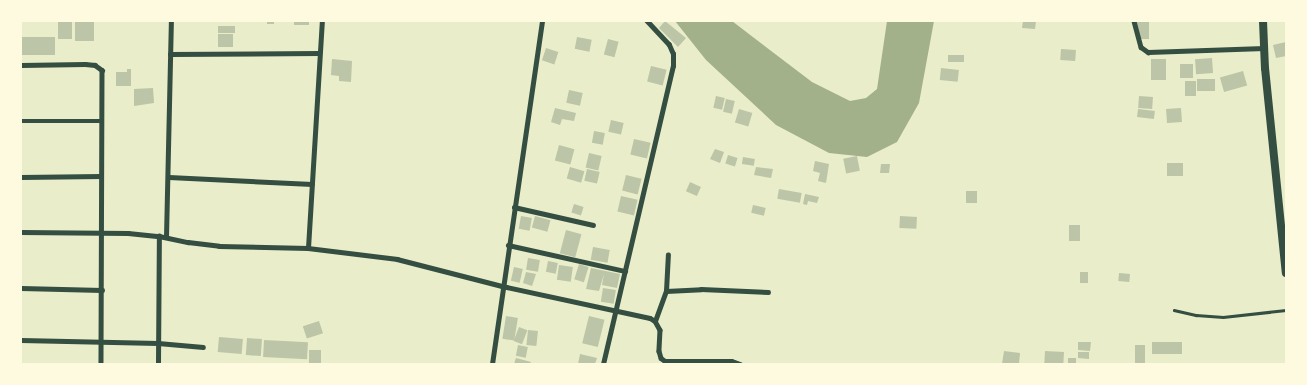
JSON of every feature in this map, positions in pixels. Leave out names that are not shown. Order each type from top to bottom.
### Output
[{"type":"main road","points":[[1263,21],[1286,273]]},
{"type":"street","points":[[166,237],[169,177],[171,21]]},
{"type":"street","points":[[308,248],[322,21]]},
{"type":"street","points":[[492,364],[542,21]]},
{"type":"street","points":[[603,364],[674,58],[666,41],[647,21]]},
{"type":"street","points":[[1134,21],[1141,47],[1148,52],[1264,48]]},
{"type":"street","points":[[170,54],[319,54]]},
{"type":"street","points":[[21,64],[85,64],[100,68],[102,73],[101,364]]},
{"type":"street","points":[[21,121],[101,120]]},
{"type":"street","points":[[21,177],[101,176]]},
{"type":"street","points":[[169,177],[312,184]]},
{"type":"street","points":[[514,208],[593,225]]},
{"type":"street","points":[[21,232],[101,232],[159,236],[219,246],[308,248],[397,258],[502,286],[615,310],[655,321],[660,330],[660,355],[665,361],[732,361],[740,364]]},
{"type":"street","points":[[158,364],[159,236]]},
{"type":"street","points":[[508,245],[625,271]]},
{"type":"street","points":[[655,321],[666,291],[668,255]]},
{"type":"street","points":[[21,288],[102,290]]},
{"type":"street","points":[[666,291],[687,289],[768,292]]},
{"type":"street","points":[[21,340],[158,343],[203,347]]},
{"type":"lane","points":[[1174,310],[1196,316],[1223,317],[1286,310]]},
{"type":"shaded area","points":[[675,21],[732,21],[812,82],[850,101],[866,98],[877,89],[887,21],[934,21],[919,103],[897,142],[867,157],[829,153],[776,125],[706,60]]},
{"type":"building","points":[[58,21],[72,21],[72,39],[58,39]]},
{"type":"building","points":[[75,21],[94,21],[94,41],[75,41]]},
{"type":"building","points":[[267,21],[274,21],[274,24],[267,24]]},
{"type":"building","points":[[294,21],[309,21],[309,25],[294,25]]},
{"type":"building","points":[[665,21],[686,38],[678,47],[659,28]]},
{"type":"building","points":[[1023,21],[1036,21],[1035,29],[1022,28]]},
{"type":"building","points":[[1137,21],[1149,21],[1149,39],[1137,39]]},
{"type":"building","points":[[218,26],[235,26],[235,33],[218,33]]},
{"type":"building","points":[[218,34],[233,34],[233,47],[218,47]]},
{"type":"building","points":[[21,37],[55,37],[55,55],[21,55]]},
{"type":"building","points":[[577,37],[592,40],[589,52],[575,49]]},
{"type":"building","points":[[608,39],[619,42],[614,57],[604,54]]},
{"type":"building","points":[[1286,42],[1286,56],[1276,58],[1273,45]]},
{"type":"building","points":[[546,48],[558,52],[554,64],[542,60]]},
{"type":"building","points":[[1061,49],[1076,50],[1075,61],[1060,60]]},
{"type":"building","points":[[948,55],[964,55],[964,62],[948,62]]},
{"type":"building","points":[[1212,58],[1213,73],[1196,74],[1195,59]]},
{"type":"building","points":[[332,59],[352,61],[351,82],[339,81],[339,76],[331,75]]},
{"type":"building","points":[[1151,59],[1166,59],[1166,80],[1151,80]]},
{"type":"building","points":[[1180,64],[1193,64],[1193,78],[1180,78]]},
{"type":"building","points":[[651,66],[667,70],[663,85],[647,82]]},
{"type":"building","points":[[941,68],[959,70],[958,82],[940,80]]},
{"type":"building","points":[[127,69],[131,69],[131,86],[116,86],[116,72],[127,72]]},
{"type":"building","points":[[1243,71],[1247,85],[1224,92],[1220,78]]},
{"type":"building","points":[[1197,79],[1215,79],[1215,91],[1197,91]]},
{"type":"building","points":[[1185,81],[1196,81],[1196,96],[1185,96]]},
{"type":"building","points":[[153,88],[154,103],[134,106],[134,89]]},
{"type":"building","points":[[569,90],[583,93],[580,106],[566,103]]},
{"type":"building","points":[[716,96],[725,98],[722,110],[713,108]]},
{"type":"building","points":[[1139,96],[1153,97],[1152,109],[1138,108]]},
{"type":"building","points":[[726,99],[735,101],[732,114],[723,112]]},
{"type":"building","points":[[555,108],[576,113],[574,121],[562,119],[560,125],[551,122]]},
{"type":"building","points":[[1181,108],[1182,122],[1167,123],[1166,109]]},
{"type":"building","points":[[739,109],[752,113],[748,126],[735,122]]},
{"type":"building","points":[[1138,109],[1155,111],[1154,119],[1137,117]]},
{"type":"building","points":[[611,120],[624,123],[621,135],[608,132]]},
{"type":"building","points":[[594,131],[605,133],[603,145],[592,143]]},
{"type":"building","points":[[634,139],[651,143],[647,158],[630,155]]},
{"type":"building","points":[[559,145],[574,149],[570,165],[555,160]]},
{"type":"building","points":[[715,149],[724,152],[720,163],[710,159]]},
{"type":"building","points":[[589,153],[602,156],[598,171],[586,168]]},
{"type":"building","points":[[728,155],[738,158],[735,167],[725,164]]},
{"type":"building","points":[[857,156],[860,171],[846,173],[843,159]]},
{"type":"building","points":[[743,157],[755,159],[754,166],[742,164]]},
{"type":"building","points":[[815,161],[829,164],[826,183],[818,181],[820,173],[813,171]]},
{"type":"building","points":[[1167,163],[1183,163],[1183,176],[1167,176]]},
{"type":"building","points":[[881,164],[890,164],[889,173],[880,173]]},
{"type":"building","points":[[570,167],[584,171],[581,183],[567,179]]},
{"type":"building","points":[[756,167],[773,169],[771,178],[754,175]]},
{"type":"building","points":[[587,169],[600,172],[597,184],[584,181]]},
{"type":"building","points":[[626,175],[642,179],[638,194],[622,191]]},
{"type":"building","points":[[690,182],[701,187],[697,196],[686,191]]},
{"type":"building","points":[[779,189],[802,193],[800,203],[777,199]]},
{"type":"building","points":[[966,191],[977,191],[977,203],[966,203]]},
{"type":"building","points":[[805,194],[819,197],[817,203],[808,201],[807,205],[803,204]]},
{"type":"building","points":[[621,196],[638,200],[634,215],[617,212]]},
{"type":"building","points":[[574,204],[584,207],[581,216],[571,213]]},
{"type":"building","points":[[753,205],[766,208],[764,216],[751,213]]},
{"type":"building","points":[[521,216],[532,218],[530,231],[519,229]]},
{"type":"building","points":[[535,216],[550,220],[547,232],[532,228]]},
{"type":"building","points":[[900,216],[917,217],[916,229],[899,228]]},
{"type":"building","points":[[1069,225],[1080,225],[1080,241],[1069,241]]},
{"type":"building","points":[[566,230],[581,234],[575,257],[560,253]]},
{"type":"building","points":[[593,247],[610,250],[607,263],[591,260]]},
{"type":"building","points":[[528,258],[540,260],[538,272],[526,270]]},
{"type":"building","points":[[548,261],[558,263],[556,274],[546,272]]},
{"type":"building","points":[[579,264],[589,267],[584,282],[574,279]]},
{"type":"building","points":[[559,265],[573,267],[571,282],[557,280]]},
{"type":"building","points":[[514,267],[523,269],[520,283],[511,281]]},
{"type":"building","points":[[591,268],[620,274],[617,288],[602,285],[604,274],[599,291],[586,289]]},
{"type":"building","points":[[526,272],[536,274],[532,286],[523,283]]},
{"type":"building","points":[[1080,272],[1088,272],[1088,283],[1080,283]]},
{"type":"building","points":[[1119,273],[1130,274],[1129,282],[1118,281]]},
{"type":"building","points":[[603,288],[616,290],[614,304],[601,302]]},
{"type":"building","points":[[506,316],[518,318],[514,341],[502,339]]},
{"type":"building","points":[[589,316],[605,320],[598,347],[582,343]]},
{"type":"building","points":[[319,321],[323,333],[307,339],[303,326]]},
{"type":"building","points":[[519,327],[527,330],[522,344],[514,341]]},
{"type":"building","points":[[528,330],[538,331],[536,346],[526,345]]},
{"type":"building","points":[[219,337],[243,339],[242,354],[218,352]]},
{"type":"building","points":[[247,338],[262,339],[261,356],[246,355]]},
{"type":"building","points":[[264,340],[308,342],[307,359],[263,357]]},
{"type":"building","points":[[1078,342],[1091,342],[1090,351],[1078,350]]},
{"type":"building","points":[[1152,342],[1182,342],[1182,354],[1152,354]]},
{"type":"building","points":[[518,345],[528,347],[526,358],[516,356]]},
{"type":"building","points":[[1135,345],[1145,345],[1145,364],[1135,364]]},
{"type":"building","points":[[309,350],[321,350],[321,364],[309,364]]},
{"type":"building","points":[[1004,351],[1020,353],[1019,364],[1002,364]]},
{"type":"building","points":[[1045,351],[1064,352],[1063,364],[1044,364]]},
{"type":"building","points":[[1078,352],[1089,352],[1089,359],[1078,358]]},
{"type":"building","points":[[580,354],[597,358],[595,364],[578,364]]},
{"type":"building","points":[[516,358],[531,362],[530,364],[514,364]]},
{"type":"building","points":[[1068,358],[1076,358],[1076,364],[1068,364]]}]
